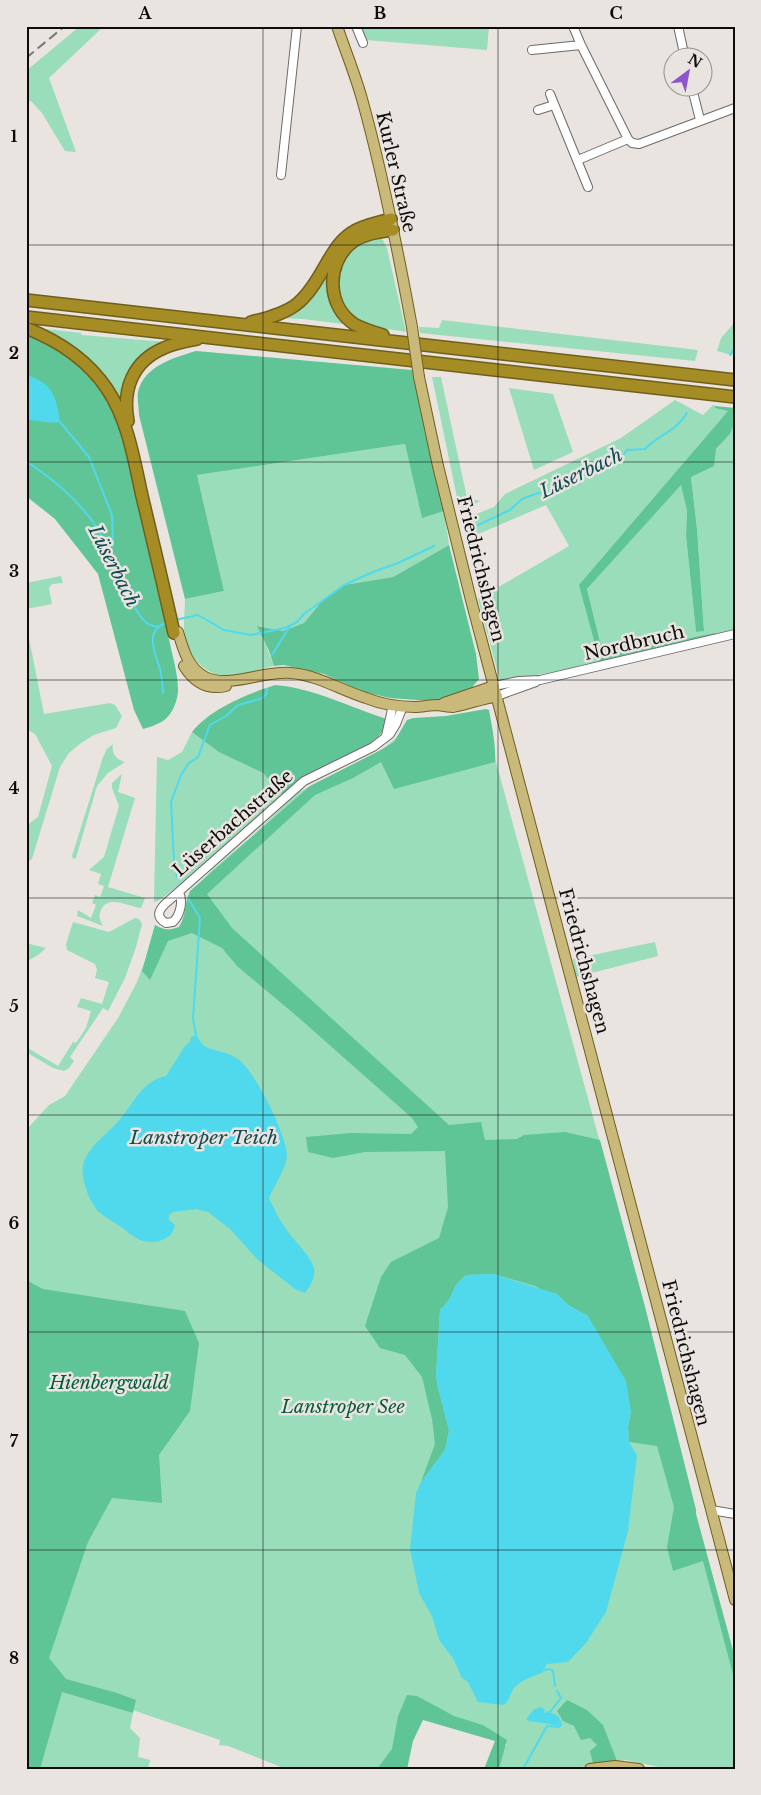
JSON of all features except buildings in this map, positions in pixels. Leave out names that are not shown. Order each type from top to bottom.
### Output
[{"type":"highway","points":[[242,324],[280,315],[301,302],[313,288],[331,254],[341,242],[362,227],[392,224]]},
{"type":"highway","points":[[392,224],[350,244],[338,260],[332,284],[335,297],[342,312],[353,323],[401,342]]},
{"type":"highway","points":[[26,300],[735,380]]},
{"type":"highway","points":[[26,317],[735,397]]},
{"type":"highway","points":[[26,328],[58,342],[72,351],[97,376],[115,403],[123,422],[170,606]]},
{"type":"highway","points":[[176,633],[127,418],[126,394],[134,373],[140,364],[153,353],[170,345],[206,337]]},
{"type":"main road","name":"Kurler Straße","points":[[337,26],[361,98],[392,224],[412,327]]},
{"type":"main road","name":"Friedrichshagen","points":[[412,327],[419,377],[438,466],[735,1600]]},
{"type":"main road","points":[[176,633],[187,658],[198,673],[213,680],[243,679],[266,673],[293,673],[321,680],[368,699],[398,705],[438,705],[496,691]]},
{"type":"main road","points":[[590,1769],[615,1766],[639,1769]]},
{"type":"street","points":[[281,175],[297,26]]},
{"type":"street","points":[[356,26],[363,43]]},
{"type":"street","points":[[573,26],[628,139],[632,143],[639,144],[735,108]]},
{"type":"street","points":[[678,26],[683,48]]},
{"type":"street","points":[[532,50],[581,45]]},
{"type":"street","points":[[550,94],[588,187]]},
{"type":"street","points":[[694,98],[700,120]]},
{"type":"street","points":[[538,110],[554,105]]},
{"type":"street","points":[[578,160],[628,139]]},
{"type":"street","name":"Nordbruch","points":[[496,691],[519,681],[540,680],[735,634]]},
{"type":"street","name":"Lüserbachstraße","points":[[179,892],[304,780],[373,747],[393,731],[398,705]]},
{"type":"street","points":[[711,1510],[735,1514]]},
{"type":"green space","points":[[80,26],[104,26],[49,78],[76,152],[65,151],[42,113],[31,101],[26,102],[26,71]]},
{"type":"green space","points":[[360,26],[489,26],[487,50],[366,40]]},
{"type":"green space","points":[[377,236],[383,240],[387,248],[406,332],[363,325],[346,310],[340,300],[337,286],[340,263],[354,246]]},
{"type":"green space","points":[[333,261],[343,324],[280,318]]},
{"type":"green space","points":[[442,320],[698,350],[695,361],[420,333],[419,327],[439,328]]},
{"type":"green space","points":[[735,322],[735,356],[717,351],[721,338]]},
{"type":"green space","points":[[38,328],[81,333],[82,335],[166,342],[147,354],[122,407],[103,378]]},
{"type":"green space","points":[[26,335],[52,346],[85,373],[95,384],[110,407],[122,438],[157,583],[178,685],[177,698],[172,711],[161,722],[150,727],[143,729],[134,710],[98,574],[55,519],[26,496]]},
{"type":"green space","points":[[196,351],[412,370],[444,511],[422,518],[405,444],[197,475],[224,591],[185,599],[139,415],[138,392],[141,383],[153,369],[169,360]]},
{"type":"green space","points":[[432,377],[441,377],[467,498],[480,501],[460,512]]},
{"type":"green space","points":[[509,388],[553,394],[573,452],[534,470]]},
{"type":"green space","points":[[675,400],[703,415],[713,405],[729,410],[580,585],[600,663],[500,681],[478,599],[569,546],[546,505],[469,538],[466,518],[494,507],[505,494],[621,438]]},
{"type":"green space","points":[[715,406],[735,408],[735,423],[730,434],[716,449],[714,466],[691,477],[697,529],[704,631],[696,632],[686,536],[687,511],[681,485],[587,589],[604,658],[618,647],[638,643],[653,644],[715,633],[716,639],[600,663],[579,585],[728,411],[715,408]]},
{"type":"green space","points":[[735,423],[735,634],[653,644],[638,643],[604,658],[587,589],[681,484],[687,511],[686,536],[696,632],[704,631],[697,529],[691,477],[730,434]]},
{"type":"green space","points":[[405,444],[422,517],[444,511],[449,545],[393,577],[344,585],[322,601],[304,623],[283,631],[258,626],[274,666],[242,674],[224,676],[207,670],[200,664],[189,650],[186,641],[184,632],[185,599],[224,591],[197,475]]},
{"type":"green space","points":[[449,545],[476,654],[479,679],[469,691],[431,701],[390,698],[364,692],[324,674],[284,665],[274,666],[257,626],[283,631],[304,623],[322,601],[344,585],[393,577]]},
{"type":"green space","points":[[61,576],[63,583],[52,584],[49,588],[52,604],[26,609],[26,583]]},
{"type":"green space","points":[[26,623],[44,714],[110,703],[115,705],[122,716],[116,728],[94,735],[69,753],[60,767],[32,859],[26,864],[26,826],[38,817],[52,766],[35,734],[26,729]]},
{"type":"green space","points":[[275,685],[318,694],[387,719],[385,728],[368,745],[301,779],[282,794],[263,773],[219,752],[192,732],[219,709]]},
{"type":"green space","points":[[489,710],[495,762],[394,789],[381,762],[353,778],[315,795],[207,894],[232,928],[449,1125],[481,1122],[485,1140],[517,1139],[524,1135],[565,1132],[600,1140],[735,1658],[735,1682],[703,1561],[673,1571],[667,1547],[674,1507],[657,1446],[629,1442],[628,1427],[631,1411],[588,1316],[568,1305],[557,1294],[535,1286],[493,1274],[466,1275],[456,1285],[449,1300],[440,1310],[436,1376],[449,1430],[445,1450],[421,1482],[435,1444],[432,1419],[422,1377],[405,1355],[380,1348],[365,1326],[381,1277],[391,1262],[439,1238],[448,1207],[445,1151],[365,1152],[333,1158],[308,1152],[306,1137],[351,1133],[411,1134],[418,1127],[412,1118],[237,966],[222,948],[192,933],[168,941],[150,980],[142,971],[155,925],[167,929],[179,927],[190,891],[310,786],[394,742],[407,720]]},
{"type":"green space","name":"Lanstroper See","points":[[485,711],[496,762],[645,1307],[696,1514],[735,1658],[735,1769],[668,1769],[626,1760],[597,1763],[573,1769],[491,1769],[507,1744],[414,1716],[393,1769],[286,1769],[228,1746],[219,1745],[220,1740],[124,1707],[124,1710],[133,1713],[130,1728],[140,1738],[138,1757],[150,1760],[148,1769],[26,1769],[26,1130],[49,1105],[65,1096],[118,1018],[137,982],[155,925],[167,929],[179,927],[184,919],[187,897],[213,869],[253,835],[297,793],[383,749],[397,737],[408,721]]},
{"type":"green space","points":[[192,732],[240,762],[263,773],[282,794],[207,863],[175,889],[154,902],[157,757],[168,760],[182,752]]},
{"type":"green space","points":[[113,744],[115,756],[125,762],[108,773],[97,786],[76,858],[73,859],[72,856],[103,757],[107,749]]},
{"type":"green space","points":[[122,774],[118,792],[135,798],[108,887],[145,898],[141,908],[114,902],[104,905],[100,914],[103,926],[77,916],[78,910],[91,918],[96,905],[92,903],[95,895],[100,897],[104,886],[98,884],[101,874],[89,870],[104,857],[119,806],[112,783]]},
{"type":"green space","points":[[135,918],[139,919],[142,924],[125,978],[108,1011],[103,1008],[70,1057],[74,1061],[69,1068],[64,1071],[53,1068],[26,1052],[26,1047],[58,1066],[73,1042],[76,1043],[86,1028],[91,1011],[77,1007],[81,998],[102,1004],[109,982],[95,978],[97,970],[95,964],[67,950],[66,944],[73,922],[109,932]]},
{"type":"green space","points":[[655,942],[658,956],[576,977],[573,959]]},
{"type":"green space","points":[[26,943],[46,948],[26,962]]},
{"type":"green space","name":"Hienbergwald","points":[[26,1280],[43,1289],[185,1311],[199,1343],[190,1411],[159,1455],[162,1503],[112,1498],[88,1542],[49,1658],[66,1679],[136,1700],[133,1713],[62,1692],[40,1769],[26,1769]]},
{"type":"green space","points":[[407,1695],[417,1696],[454,1716],[483,1725],[507,1740],[499,1769],[484,1769],[495,1741],[423,1720],[413,1741],[407,1769],[377,1769],[392,1749],[398,1716]]},
{"type":"green space","points":[[567,1700],[587,1710],[603,1725],[617,1761],[593,1764],[590,1751],[597,1745],[590,1738],[581,1740],[574,1726],[563,1721],[557,1711]]},
{"type":"water","points":[[26,375],[42,382],[52,392],[60,422],[26,420]]},
{"type":"water","name":"Lanstroper Teich","points":[[196,1035],[206,1047],[234,1056],[245,1066],[261,1089],[276,1119],[287,1155],[283,1171],[269,1198],[283,1225],[305,1252],[314,1268],[311,1284],[305,1293],[295,1289],[258,1260],[230,1229],[208,1212],[197,1209],[173,1212],[169,1215],[169,1220],[175,1225],[170,1235],[160,1241],[147,1242],[134,1237],[99,1212],[88,1194],[83,1179],[83,1165],[88,1153],[116,1124],[145,1087],[151,1082],[166,1076],[185,1046],[190,1042],[191,1037]]},
{"type":"water","name":"Lanstroper See","points":[[493,1274],[557,1294],[568,1305],[588,1316],[626,1381],[631,1411],[628,1427],[629,1442],[637,1455],[628,1531],[606,1612],[586,1643],[568,1662],[547,1664],[543,1672],[517,1685],[504,1705],[478,1702],[468,1682],[462,1678],[453,1658],[439,1640],[432,1616],[419,1593],[410,1549],[416,1493],[421,1482],[445,1450],[449,1430],[436,1376],[440,1310],[449,1300],[456,1285],[466,1275]]},
{"type":"water","points":[[541,1707],[545,1710],[545,1713],[548,1711],[558,1716],[561,1721],[559,1725],[526,1720],[533,1710]]},
{"type":"waterway","name":"Lüserbach","points":[[730,355],[735,347]]},
{"type":"waterway","name":"Lüserbach","points":[[470,529],[510,510],[522,499],[538,493],[553,491],[568,478],[584,475],[596,463],[621,458],[627,450],[645,449],[678,425],[687,413]]},
{"type":"waterway","points":[[60,422],[89,457],[112,515],[113,546]]},
{"type":"waterway","name":"Lüserbach","points":[[26,461],[65,491],[83,509],[98,529],[128,595],[142,618],[148,624],[159,627]]},
{"type":"waterway","points":[[175,620],[198,615],[224,630],[251,635],[285,628],[297,622],[304,614],[344,585],[434,546]]},
{"type":"waterway","points":[[163,693],[161,672],[154,649],[153,636],[160,626],[168,622]]},
{"type":"waterway","points":[[272,655],[290,626]]},
{"type":"waterway","points":[[177,877],[174,861],[171,802],[181,775],[189,763],[198,757],[210,725],[226,716],[238,705],[260,699],[266,695],[267,689]]},
{"type":"waterway","points":[[188,898],[200,918],[193,1019],[196,1035]]},
{"type":"waterway","points":[[545,1670],[550,1669],[553,1671],[555,1686]]},
{"type":"waterway","points":[[550,1712],[561,1698],[557,1691]]},
{"type":"waterway","points":[[523,1769],[547,1726],[559,1727],[561,1723]]},
{"type":"railway","points":[[26,58],[65,26]]}]
